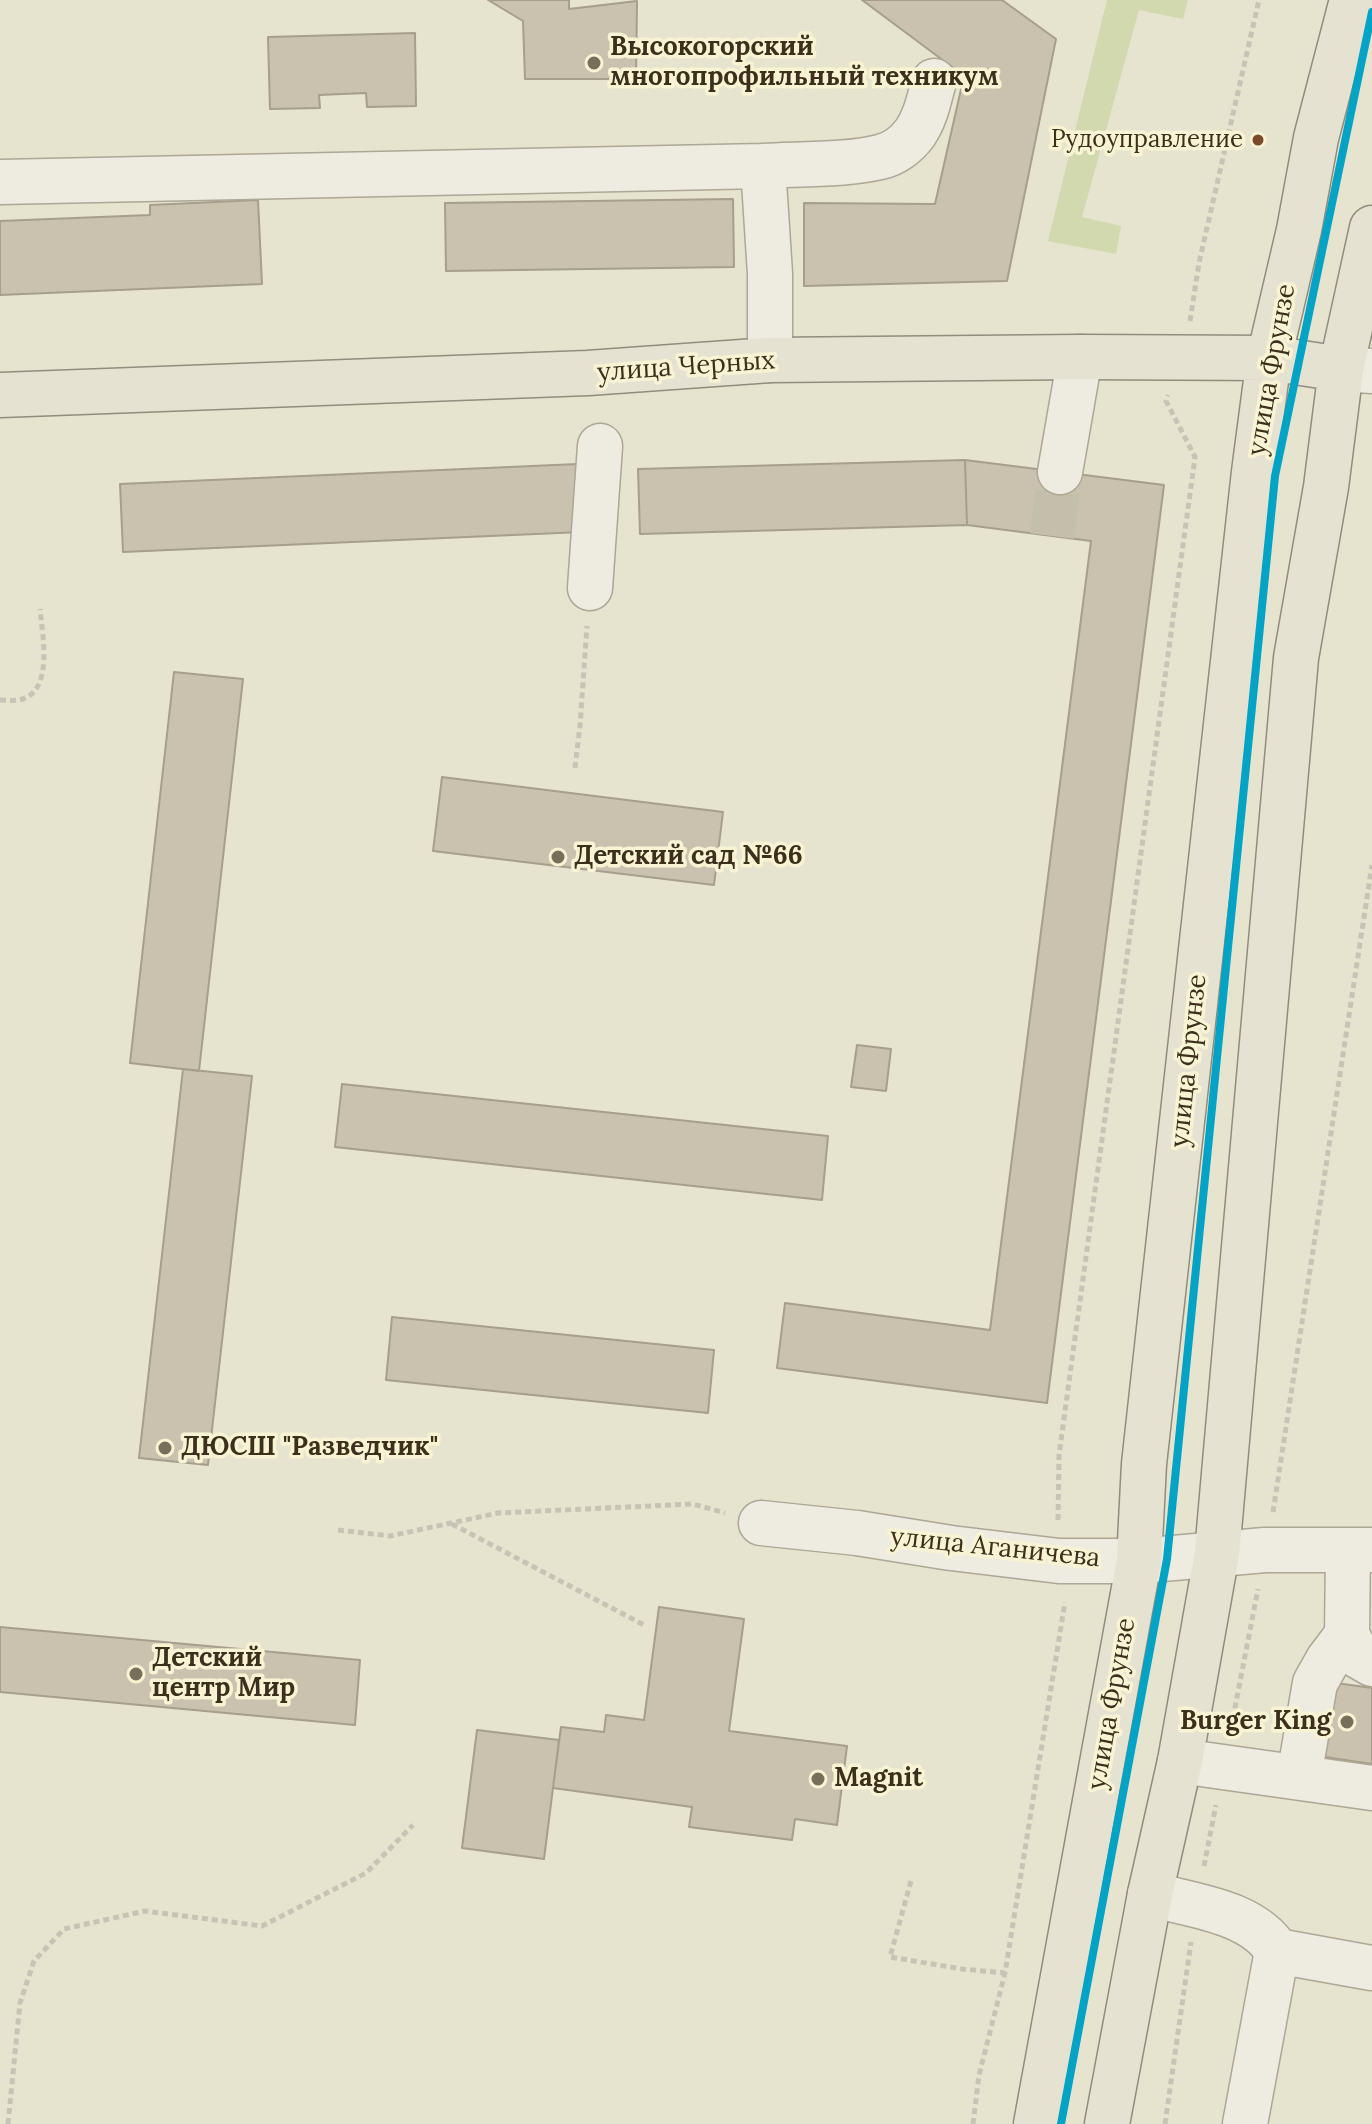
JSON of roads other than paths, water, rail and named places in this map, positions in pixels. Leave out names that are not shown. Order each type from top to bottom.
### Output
[{"type":"main road","name":"улица Фрунзе","points":[[1036,2124],[1139,1561],[1144,1464],[1250,503],[1269,358],[1299,230],[1316,138],[1352,0]]},
{"type":"main road","points":[[1107,2124],[1150,1894],[1180,1761],[1217,1553],[1296,658],[1324,498],[1357,370],[1372,228]]},
{"type":"main road","name":"улица Черных","points":[[0,395],[588,373],[770,360],[1269,358],[1357,370]]},
{"type":"street","points":[[0,182],[763,166],[882,157],[903,146],[915,134],[925,116],[934,81]]},
{"type":"street","points":[[763,166],[770,274],[770,360]]},
{"type":"street","points":[[1060,472],[1080,357]]},
{"type":"street","points":[[590,588],[600,446]]},
{"type":"street","name":"улица Аганичева","points":[[761,1523],[1059,1561],[1139,1561],[1265,1550],[1360,1550]]},
{"type":"street","points":[[1299,1777],[1315,1683],[1328,1660],[1360,1649],[1360,1550]]},
{"type":"street","points":[[1180,1761],[1372,1788]]},
{"type":"street","points":[[1150,1894],[1247,1921],[1261,1930],[1277,1951],[1372,1968]]},
{"type":"street","points":[[1245,2124],[1277,1951]]},
{"type":"tunnel","points":[[1052,536],[1060,472]]},
{"type":"place","name":"Высокогорский многопрофильный техникум","points":[[594,63]]},
{"type":"place","name":"Рудоуправление","points":[[1258,140]]},
{"type":"place","name":"Детский сад №66","points":[[558,857]]},
{"type":"place","name":"ДЮСШ \"Разведчик\"","points":[[165,1448]]},
{"type":"place","name":"Детский центр Мир","points":[[136,1674]]},
{"type":"place","name":"Burger King","points":[[1347,1722]]},
{"type":"place","name":"Magnit","points":[[818,1779]]}]
